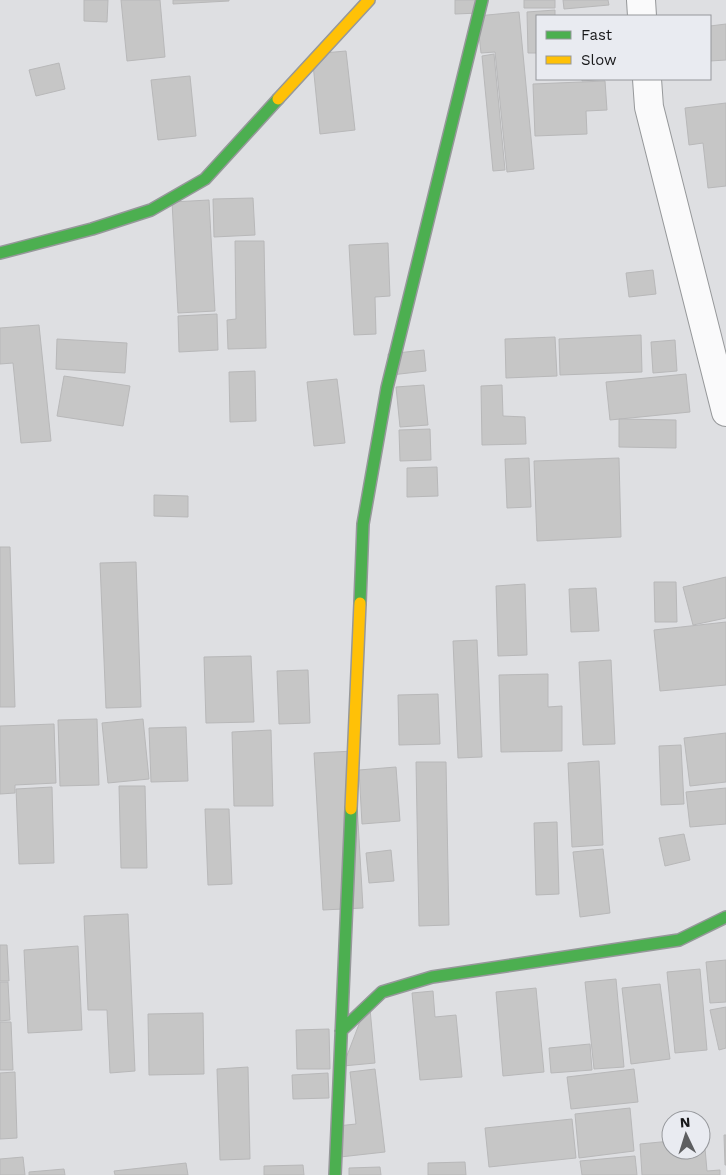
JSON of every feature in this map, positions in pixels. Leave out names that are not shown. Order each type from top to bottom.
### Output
[{"type":"street","points":[[0,253],[92,229],[151,210],[205,179],[369,0]]},
{"type":"street","points":[[335,1175],[363,524],[387,388],[482,0]]},
{"type":"street","points":[[641,0],[642,15]]},
{"type":"street","points":[[647,80],[649,107],[726,412]]},
{"type":"street","points":[[341,1031],[382,992],[432,977],[679,940],[726,917]]},
{"type":"building","points":[[84,0],[108,0],[107,22],[84,21]]},
{"type":"building","points":[[121,0],[160,0],[165,57],[127,61]]},
{"type":"building","points":[[173,0],[229,0],[229,1],[173,4]]},
{"type":"building","points":[[455,0],[479,0],[480,13],[455,14]]},
{"type":"building","points":[[524,0],[555,0],[555,8],[524,8]]},
{"type":"building","points":[[563,0],[608,0],[609,5],[564,9]]},
{"type":"building","points":[[555,10],[555,15],[536,15],[536,53],[528,53],[527,12]]},
{"type":"building","points":[[519,12],[534,169],[507,172],[495,52],[481,53],[477,16]]},
{"type":"building","points":[[726,24],[726,60],[711,61],[711,26]]},
{"type":"building","points":[[346,51],[355,130],[320,134],[312,54]]},
{"type":"building","points":[[494,54],[505,170],[493,171],[482,56]]},
{"type":"building","points":[[59,63],[65,89],[36,96],[29,70]]},
{"type":"building","points":[[190,76],[196,136],[158,140],[151,80]]},
{"type":"building","points":[[605,81],[607,110],[586,111],[587,134],[535,136],[533,84]]},
{"type":"building","points":[[726,103],[726,186],[708,188],[703,143],[689,145],[685,108]]},
{"type":"building","points":[[253,198],[255,235],[214,237],[213,199]]},
{"type":"building","points":[[209,200],[215,311],[178,313],[172,202]]},
{"type":"building","points":[[235,241],[264,241],[266,348],[228,349],[227,320],[236,319]]},
{"type":"building","points":[[388,243],[390,296],[375,297],[376,334],[354,335],[349,245]]},
{"type":"building","points":[[653,270],[656,294],[629,297],[626,273]]},
{"type":"building","points":[[217,314],[218,350],[179,352],[178,316]]},
{"type":"building","points":[[39,325],[51,441],[21,443],[13,363],[0,364],[0,328]]},
{"type":"building","points":[[641,335],[642,372],[560,375],[559,339]]},
{"type":"building","points":[[555,337],[557,376],[506,378],[505,339]]},
{"type":"building","points":[[57,339],[127,343],[125,373],[56,369]]},
{"type":"building","points":[[675,340],[677,371],[653,373],[651,342]]},
{"type":"building","points":[[424,350],[426,371],[391,375],[388,354]]},
{"type":"building","points":[[255,371],[256,421],[230,422],[229,372]]},
{"type":"building","points":[[686,374],[690,412],[610,420],[606,382]]},
{"type":"building","points":[[64,376],[130,386],[123,426],[57,416]]},
{"type":"building","points":[[337,379],[345,443],[314,446],[307,382]]},
{"type":"building","points":[[424,385],[428,425],[400,427],[396,387]]},
{"type":"building","points":[[502,385],[503,416],[525,417],[526,444],[482,445],[481,386]]},
{"type":"building","points":[[619,419],[676,420],[676,448],[619,447]]},
{"type":"building","points":[[430,429],[431,460],[400,461],[399,430]]},
{"type":"building","points":[[529,458],[531,507],[507,508],[505,459]]},
{"type":"building","points":[[619,458],[621,537],[537,541],[534,461]]},
{"type":"building","points":[[437,467],[438,496],[407,497],[407,468]]},
{"type":"building","points":[[154,495],[188,496],[188,517],[154,516]]},
{"type":"building","points":[[0,547],[10,547],[15,707],[0,707]]},
{"type":"building","points":[[136,562],[141,707],[106,708],[100,563]]},
{"type":"building","points":[[726,577],[726,618],[693,625],[683,587]]},
{"type":"building","points":[[654,582],[676,582],[677,622],[655,622]]},
{"type":"building","points":[[525,584],[527,655],[498,656],[496,586]]},
{"type":"building","points":[[596,588],[599,631],[571,632],[569,589]]},
{"type":"building","points":[[726,622],[726,685],[660,691],[654,630]]},
{"type":"building","points":[[477,640],[482,757],[458,758],[453,641]]},
{"type":"building","points":[[251,656],[254,722],[206,723],[204,657]]},
{"type":"building","points":[[611,660],[615,744],[583,745],[579,662]]},
{"type":"building","points":[[308,670],[310,723],[279,724],[277,671]]},
{"type":"building","points":[[548,674],[548,707],[562,706],[562,751],[501,752],[499,675]]},
{"type":"building","points":[[438,694],[440,744],[399,745],[398,695]]},
{"type":"building","points":[[97,719],[99,785],[60,786],[58,720]]},
{"type":"building","points":[[143,719],[149,779],[108,783],[102,723]]},
{"type":"building","points":[[54,724],[56,783],[15,785],[15,793],[0,794],[0,726]]},
{"type":"building","points":[[186,727],[188,781],[151,782],[149,728]]},
{"type":"building","points":[[271,730],[273,806],[234,806],[232,732]]},
{"type":"building","points":[[726,733],[726,782],[690,786],[684,738]]},
{"type":"building","points":[[681,745],[684,804],[661,805],[659,746]]},
{"type":"building","points":[[354,751],[363,908],[323,910],[314,753]]},
{"type":"building","points":[[599,761],[603,845],[572,847],[568,763]]},
{"type":"building","points":[[416,762],[446,762],[449,925],[419,926]]},
{"type":"building","points":[[396,767],[400,821],[362,824],[359,770]]},
{"type":"building","points":[[119,786],[145,786],[147,868],[121,868]]},
{"type":"building","points":[[52,787],[54,863],[19,864],[16,789]]},
{"type":"building","points":[[726,788],[726,824],[690,827],[686,792]]},
{"type":"building","points":[[205,809],[229,809],[232,884],[208,885]]},
{"type":"building","points":[[557,822],[559,894],[536,895],[534,823]]},
{"type":"building","points":[[684,834],[690,860],[665,866],[659,838]]},
{"type":"building","points":[[603,849],[610,913],[580,917],[573,852]]},
{"type":"building","points":[[391,850],[394,881],[369,883],[366,853]]},
{"type":"building","points":[[128,914],[135,1071],[110,1073],[107,1010],[88,1010],[84,916]]},
{"type":"building","points":[[0,945],[7,945],[9,981],[0,981]]},
{"type":"building","points":[[78,946],[82,1030],[28,1033],[24,950]]},
{"type":"building","points":[[726,960],[726,1002],[710,1003],[706,962]]},
{"type":"building","points":[[700,969],[707,1050],[675,1053],[667,972]]},
{"type":"building","points":[[616,979],[624,1067],[594,1069],[585,982]]},
{"type":"building","points":[[0,982],[8,982],[10,1020],[0,1021]]},
{"type":"building","points":[[660,984],[670,1059],[631,1064],[622,988]]},
{"type":"building","points":[[536,988],[544,1072],[503,1076],[496,992]]},
{"type":"building","points":[[433,991],[435,1017],[456,1015],[462,1077],[420,1080],[412,993]]},
{"type":"building","points":[[369,998],[375,1063],[343,1066]]},
{"type":"building","points":[[726,1007],[726,1048],[719,1050],[710,1010]]},
{"type":"building","points":[[203,1013],[204,1074],[149,1075],[148,1014]]},
{"type":"building","points":[[0,1022],[11,1022],[13,1070],[0,1070]]},
{"type":"building","points":[[329,1029],[330,1069],[297,1069],[296,1030]]},
{"type":"building","points":[[590,1044],[592,1070],[551,1073],[549,1048]]},
{"type":"building","points":[[248,1067],[250,1159],[220,1160],[217,1069]]},
{"type":"building","points":[[375,1069],[385,1152],[340,1157],[337,1126],[356,1124],[350,1072]]},
{"type":"building","points":[[634,1069],[638,1102],[571,1109],[567,1077]]},
{"type":"building","points":[[15,1072],[17,1138],[0,1139],[0,1073]]},
{"type":"building","points":[[328,1073],[329,1098],[293,1099],[292,1075]]},
{"type":"building","points":[[630,1108],[634,1151],[579,1158],[575,1114]]},
{"type":"building","points":[[572,1119],[576,1158],[489,1167],[485,1128]]},
{"type":"building","points":[[724,1135],[726,1135],[726,1165],[725,1165]]},
{"type":"building","points":[[661,1142],[661,1160],[706,1160],[707,1171],[720,1170],[720,1175],[642,1175],[640,1144]]},
{"type":"building","points":[[635,1156],[637,1175],[582,1175],[580,1161]]},
{"type":"building","points":[[23,1157],[25,1175],[0,1175],[0,1159]]},
{"type":"building","points":[[465,1162],[466,1175],[428,1175],[428,1163]]},
{"type":"building","points":[[186,1163],[188,1175],[115,1175],[114,1171]]},
{"type":"building","points":[[303,1165],[304,1175],[264,1175],[264,1166]]},
{"type":"building","points":[[380,1167],[381,1175],[349,1175],[349,1168]]},
{"type":"building","points":[[64,1169],[65,1175],[29,1175],[29,1172]]},
{"type":"traffic: fast","points":[[360,603],[363,524],[387,388],[482,0]]},
{"type":"traffic: fast","points":[[0,253],[92,229],[151,210],[205,179],[278,99]]},
{"type":"traffic: fast","points":[[335,1175],[351,809]]},
{"type":"traffic: fast","points":[[341,1031],[382,992],[432,977],[679,940],[726,917]]},
{"type":"traffic: slow","points":[[278,99],[369,0]]},
{"type":"traffic: slow","points":[[351,809],[360,603]]}]
